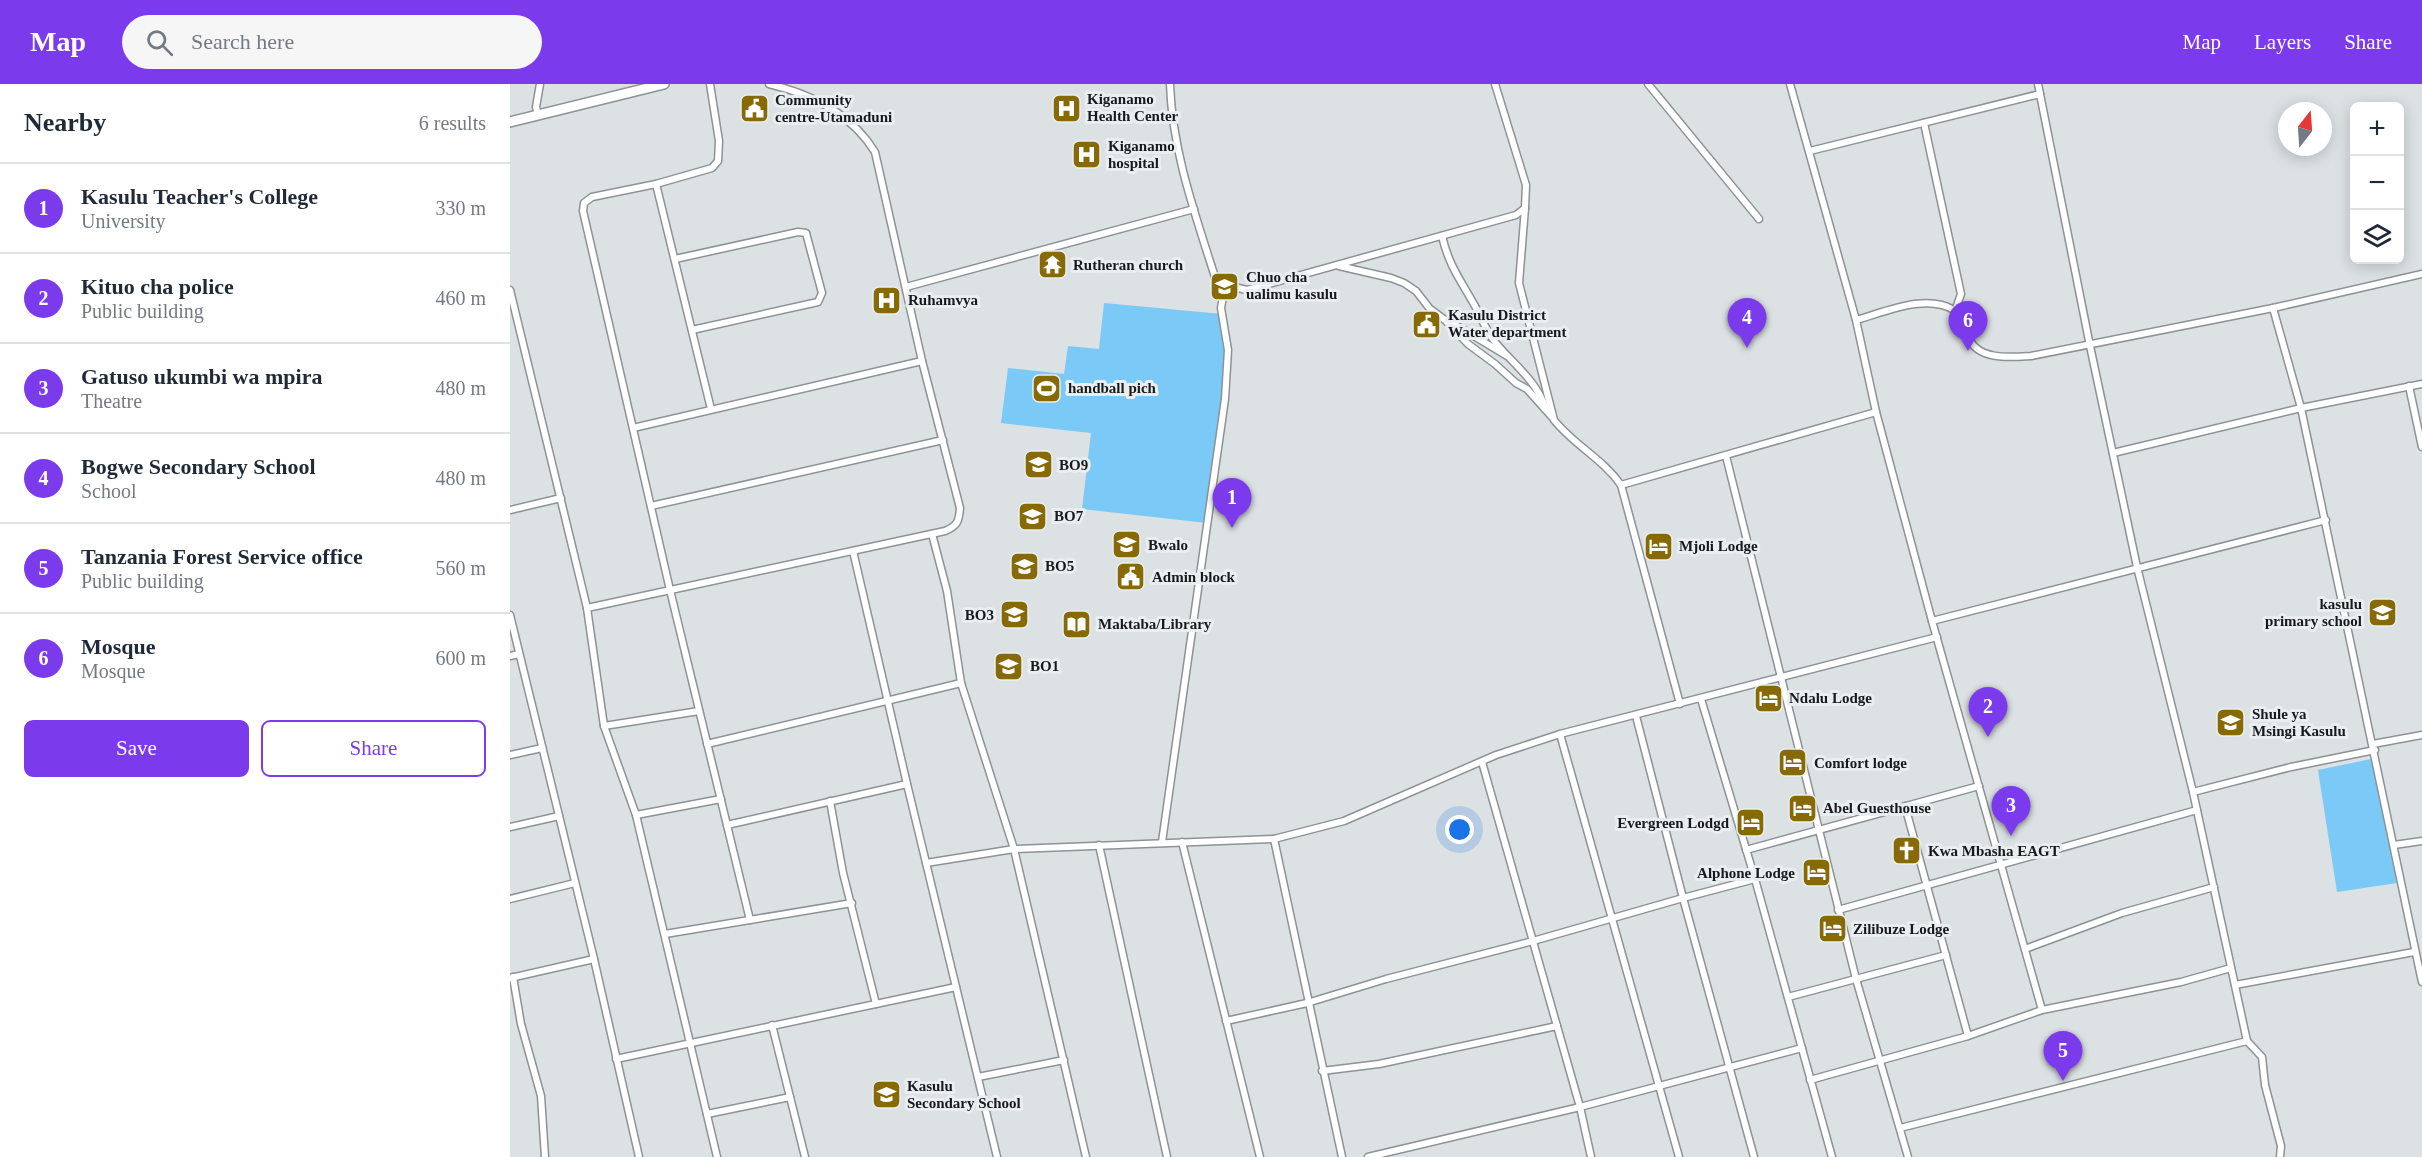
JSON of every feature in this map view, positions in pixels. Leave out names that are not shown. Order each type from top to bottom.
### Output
[{"type":"street","points":[[538,115],[536,106],[540,84]]},
{"type":"street","points":[[510,122],[664,84]]},
{"type":"street","points":[[710,84],[719,141],[718,161],[712,168],[656,184],[592,197],[584,203],[583,210],[670,590],[750,920]]},
{"type":"street","points":[[588,608],[932,534],[955,527],[960,521],[960,508],[922,361],[875,152],[865,136],[833,108],[798,91],[769,84]]},
{"type":"street","points":[[1170,84],[1171,116],[1194,209],[1215,277],[1225,285],[1247,290],[1516,215],[1525,208]]},
{"type":"street","points":[[1495,84],[1526,185],[1519,283],[1554,420]]},
{"type":"street","points":[[1648,84],[1759,219]]},
{"type":"street","points":[[1790,84],[1856,320],[1876,412],[1932,621],[2042,1010]]},
{"type":"street","points":[[2037,84],[2137,567],[2193,792],[2247,1041],[2262,1057],[2265,1085],[2281,1146],[2280,1157]]},
{"type":"street","points":[[1810,151],[2040,94]]},
{"type":"street","points":[[1924,123],[1961,294],[1955,311]]},
{"type":"street","points":[[656,184],[711,409]]},
{"type":"street","points":[[906,287],[1194,209]]},
{"type":"street","points":[[675,259],[798,232],[806,233],[822,293],[818,302],[692,330]]},
{"type":"street","points":[[1442,236],[1447,257],[1457,278],[1495,341],[1535,387],[1547,412]]},
{"type":"street","points":[[1332,266],[1347,267],[1404,283],[1416,291],[1430,309],[1445,320],[1510,357]]},
{"type":"street","points":[[1856,320],[1911,304],[1927,303],[1955,311],[1966,324],[1970,341],[1979,351],[2000,357],[2031,356],[2273,308],[2422,274]]},
{"type":"street","points":[[1162,842],[1225,399],[1228,350],[1221,308],[1225,285]]},
{"type":"street","points":[[510,290],[588,608],[604,726],[636,815],[717,1157]]},
{"type":"street","points":[[2273,308],[2301,408],[2326,520],[2422,982]]},
{"type":"street","points":[[1445,320],[1468,344],[1516,383],[1527,389],[1568,437],[1611,471],[1621,485],[1680,705]]},
{"type":"street","points":[[633,428],[922,361]]},
{"type":"street","points":[[2113,453],[2301,408],[2422,384]]},
{"type":"street","points":[[2409,386],[2422,447]]},
{"type":"street","points":[[1621,485],[1876,412]]},
{"type":"street","points":[[651,506],[943,440]]},
{"type":"street","points":[[1726,456],[1856,980],[1908,1157]]},
{"type":"street","points":[[510,510],[561,498]]},
{"type":"street","points":[[1932,621],[2326,520]]},
{"type":"street","points":[[932,534],[947,591],[961,683],[1014,849],[1086,1157]]},
{"type":"street","points":[[853,551],[889,700],[906,784],[997,1157]]},
{"type":"street","points":[[510,615],[594,959],[639,1157]]},
{"type":"street","points":[[926,863],[1014,849],[1274,838],[1344,821],[1482,762],[1560,734],[1680,705],[1937,637]]},
{"type":"street","points":[[510,656],[519,654]]},
{"type":"street","points":[[707,744],[961,683]]},
{"type":"street","points":[[1701,699],[1755,879],[1832,1157]]},
{"type":"street","points":[[604,726],[699,711]]},
{"type":"street","points":[[1636,716],[1754,1157]]},
{"type":"street","points":[[1560,734],[1679,1157]]},
{"type":"street","points":[[2193,792],[2422,735]]},
{"type":"street","points":[[510,755],[542,748]]},
{"type":"street","points":[[1482,762],[1580,1107],[1591,1157]]},
{"type":"street","points":[[727,825],[906,784]]},
{"type":"street","points":[[1746,850],[1980,786]]},
{"type":"street","points":[[636,815],[720,799]]},
{"type":"street","points":[[830,801],[843,873],[876,1004]]},
{"type":"street","points":[[1905,806],[1968,1036]]},
{"type":"street","points":[[1838,910],[2197,810]]},
{"type":"street","points":[[510,827],[559,816]]},
{"type":"street","points":[[1274,838],[1307,1003],[1342,1157]]},
{"type":"street","points":[[2394,844],[2422,841]]},
{"type":"street","points":[[1182,842],[1260,1157]]},
{"type":"street","points":[[1099,845],[1167,1157]]},
{"type":"street","points":[[1226,1021],[1307,1003],[1386,979],[1755,879]]},
{"type":"street","points":[[510,899],[575,883]]},
{"type":"street","points":[[2025,949],[2122,913],[2214,887]]},
{"type":"street","points":[[665,934],[852,903]]},
{"type":"street","points":[[2235,985],[2414,952]]},
{"type":"street","points":[[1788,997],[1946,955]]},
{"type":"street","points":[[545,1157],[541,1096],[521,1024],[512,978],[594,959]]},
{"type":"street","points":[[1810,1080],[1968,1036],[2042,1010],[2181,982],[2231,968]]},
{"type":"street","points":[[616,1059],[956,987]]},
{"type":"street","points":[[772,1025],[805,1157]]},
{"type":"street","points":[[1322,1071],[1379,1064],[1557,1026]]},
{"type":"street","points":[[1900,1128],[2247,1041]]},
{"type":"street","points":[[1368,1157],[1580,1107],[1802,1048]]},
{"type":"street","points":[[978,1077],[1064,1060]]},
{"type":"street","points":[[707,1114],[790,1097]]},
{"type":"shaded area","points":[[1104,303],[1222,314],[1227,369],[1207,523],[1082,509],[1091,433],[1001,423],[1008,368],[1064,374],[1068,346],[1099,349]]},
{"type":"shaded area","points":[[2371,759],[2397,883],[2337,892],[2318,770]]},
{"type":"place","name":"Kiganamo Health Center","points":[[1066,108]]},
{"type":"place","name":"Community centre-Utamaduni","points":[[754,109]]},
{"type":"place","name":"Kiganamo hospital","points":[[1087,155]]},
{"type":"place","name":"Rutheran church","points":[[1052,265]]},
{"type":"place","name":"Chuo cha ualimu kasulu","points":[[1225,286]]},
{"type":"place","name":"Ruhamvya","points":[[887,300]]},
{"type":"place","name":"Kasulu District Water department","points":[[1427,324]]},
{"type":"place","name":"Bogwe Secondary School","points":[[1747,348]]},
{"type":"place","name":"Mosque","points":[[1968,351]]},
{"type":"place","name":"handball pich","points":[[1047,388]]},
{"type":"place","name":"BO9","points":[[1038,465]]},
{"type":"place","name":"BO7","points":[[1033,516]]},
{"type":"place","name":"Kasulu Teacher's College","points":[[1232,528]]},
{"type":"place","name":"Bwalo","points":[[1127,545]]},
{"type":"place","name":"Mjoli Lodge","points":[[1658,546]]},
{"type":"place","name":"BO5","points":[[1024,566]]},
{"type":"place","name":"Admin block","points":[[1131,577]]},
{"type":"place","name":"kasulu primary school","points":[[2383,613]]},
{"type":"place","name":"BO3","points":[[1015,615]]},
{"type":"place","name":"Maktaba/Library","points":[[1077,624]]},
{"type":"place","name":"BO1","points":[[1009,666]]},
{"type":"place","name":"Ndalu Lodge","points":[[1768,698]]},
{"type":"place","name":"Shule ya Msingi Kasulu","points":[[2231,723]]},
{"type":"place","name":"Kituo cha police","points":[[1988,737]]},
{"type":"place","name":"Comfort lodge","points":[[1793,763]]},
{"type":"place","name":"Abel Guesthouse","points":[[1802,808]]},
{"type":"place","name":"Evergreen Lodgd","points":[[1750,823]]},
{"type":"place","name":"Gatuso ukumbi wa mpira","points":[[2011,836]]},
{"type":"place","name":"Kwa Mbasha EAGT","points":[[1907,851]]},
{"type":"place","name":"Alphone Lodge","points":[[1816,873]]},
{"type":"place","name":"Zilibuze Lodge","points":[[1832,929]]},
{"type":"place","name":"Tanzania Forest Service office","points":[[2063,1081]]},
{"type":"place","name":"Kasulu Secondary School","points":[[886,1095]]}]
